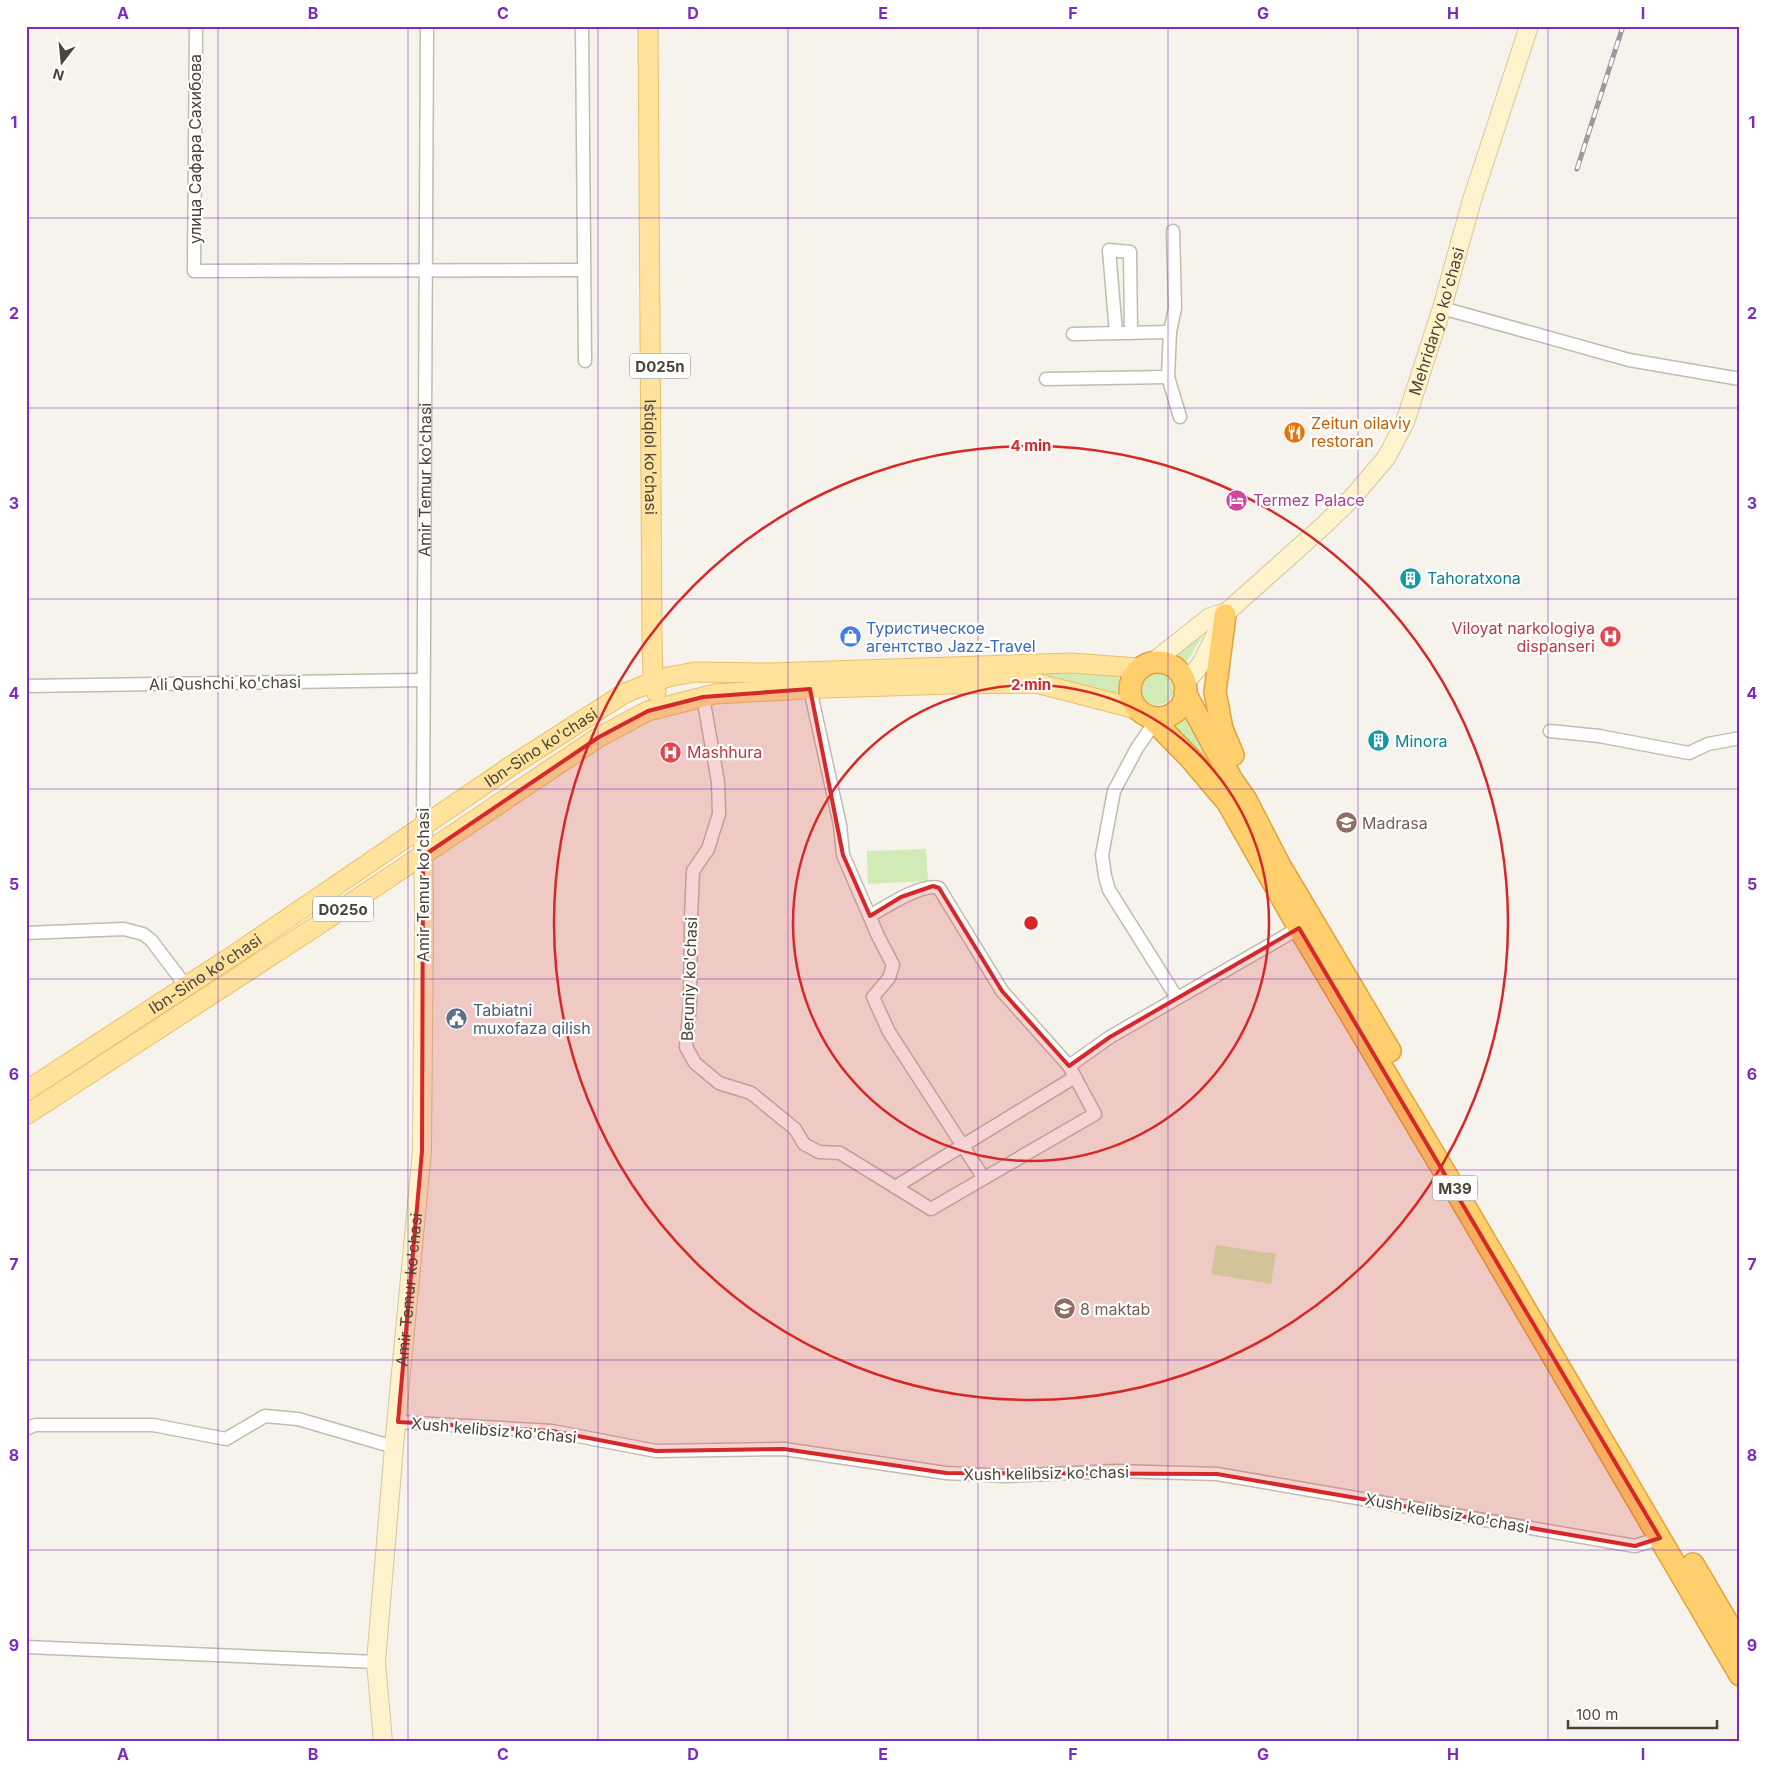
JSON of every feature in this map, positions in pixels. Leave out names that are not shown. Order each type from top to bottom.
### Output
[{"type":"highway","points":[[1226,614],[1215,692],[1222,729],[1242,778],[1246,800]]},
{"type":"highway","points":[[1163,662],[1173,666],[1181,674],[1185,688],[1182,704],[1173,713],[1162,717],[1148,716],[1131,699],[1132,677],[1146,665],[1163,662]]},
{"type":"highway","name":"M39","points":[[1185,688],[1232,780],[1246,800],[1280,866],[1470,1185],[1560,1344],[1736,1630]]},
{"type":"highway","name":"M39","points":[[1148,716],[1190,758],[1228,803],[1299,928],[1458,1192],[1740,1674]]},
{"type":"main road","name":"Istiqlol ko'chasi","points":[[648,26],[660,680],[669,705]]},
{"type":"main road","name":"Istiqlol ko'chasi","points":[[659,26],[660,680]]},
{"type":"main road","name":"Мehridaryo ko'chasi","points":[[1226,614],[1352,498],[1386,458],[1405,422],[1442,308],[1473,198],[1529,26]]},
{"type":"main road","points":[[1146,665],[1210,617],[1226,614]]},
{"type":"main road","points":[[1185,688],[1201,664],[1226,614]]},
{"type":"main road","name":"Ibn-Sino ko'chasi","points":[[26,1091],[237,953],[423,825],[625,693],[660,680],[695,672],[772,673],[1071,663],[1146,665]]},
{"type":"main road","name":"Ibn-Sino ko'chasi","points":[[26,1114],[423,856],[599,737],[648,711],[715,694],[944,684],[1036,683],[1148,716]]},
{"type":"main road","name":"Amir Temur ko'chasi","points":[[383,1742],[376,1662],[422,1150],[423,825]]},
{"type":"street","name":"улица Сафара Сахибова","points":[[196,26],[194,271],[426,271]]},
{"type":"street","name":"Amir Temur ko'chasi","points":[[423,825],[427,26]]},
{"type":"street","points":[[582,26],[585,361]]},
{"type":"street","points":[[1173,232],[1175,308],[1170,332],[1168,377],[1180,417]]},
{"type":"street","points":[[1116,333],[1109,250],[1130,252],[1131,333]]},
{"type":"street","points":[[426,271],[583,270]]},
{"type":"street","points":[[1442,308],[1629,360],[1740,379]]},
{"type":"street","points":[[1073,334],[1170,332]]},
{"type":"street","points":[[1046,380],[1168,377]]},
{"type":"street","name":"Ali Qushchi ko'chasi","points":[[26,686],[423,680]]},
{"type":"street","points":[[810,689],[840,825],[843,855],[892,965],[889,978],[873,997],[888,1032],[983,1177]]},
{"type":"street","name":"Beruniy ko'chasi","points":[[702,697],[718,782],[719,814],[708,850],[693,870],[690,1004],[686,1047],[694,1063],[719,1083],[752,1093],[795,1129],[804,1144],[819,1152],[840,1153],[931,1209],[983,1177],[1095,1114],[1072,1072]]},
{"type":"street","points":[[1148,716],[1137,748],[1114,791],[1102,855],[1104,876],[1109,890],[1177,998]]},
{"type":"street","points":[[1550,731],[1599,736],[1689,754],[1708,744],[1740,738]]},
{"type":"street","points":[[870,916],[901,898],[933,886],[939,888],[1002,991],[1072,1072]]},
{"type":"street","points":[[895,1187],[1072,1072],[1110,1037],[1299,928]]},
{"type":"street","points":[[26,933],[124,929],[142,934],[151,940],[186,986]]},
{"type":"street","points":[[26,1429],[35,1425],[153,1425],[226,1439],[265,1416],[298,1419],[394,1447]]},
{"type":"street","name":"Xush kelibsiz ko'chasi","points":[[398,1422],[552,1431],[656,1450],[784,1449],[946,1473],[1005,1476],[1116,1471],[1217,1474],[1635,1546],[1660,1538]]},
{"type":"street","points":[[26,1647],[376,1662]]},
{"type":"highlighted area","points":[[810,689],[843,855],[870,916],[901,897],[933,886],[939,888],[1002,991],[1069,1066],[1110,1037],[1299,928],[1660,1538],[1635,1546],[1217,1474],[946,1473],[784,1449],[656,1451],[552,1431],[398,1422],[422,1151],[423,856],[599,737],[648,711],[703,697]]},
{"type":"green space","points":[[1210,624],[1186,663],[1174,652]]},
{"type":"green space","points":[[1157,671],[1164,672],[1169,676],[1173,681],[1173,695],[1169,700],[1164,704],[1157,705],[1150,704],[1145,700],[1141,695],[1140,688],[1141,681],[1145,676],[1150,672]]},
{"type":"green space","points":[[1033,672],[1120,673],[1117,695]]},
{"type":"green space","points":[[1188,711],[1222,781],[1169,726],[1181,719]]},
{"type":"green space","points":[[926,849],[928,881],[868,884],[867,851]]},
{"type":"green space","points":[[1216,1245],[1276,1254],[1271,1284],[1211,1274]]},
{"type":"railway","points":[[1577,169],[1623,26]]},
{"type":"place","name":"Zeitun oilaviy restoran","points":[[1295,432]]},
{"type":"place","name":"Termez Palace","points":[[1237,500]]},
{"type":"place","name":"Tahoratxona","points":[[1411,578]]},
{"type":"place","name":"Туристическое агентство Jazz-Travel","points":[[850,637]]},
{"type":"place","name":"Viloyat narkologiya dispanseri","points":[[1611,637]]},
{"type":"place","name":"Minora","points":[[1379,741]]},
{"type":"place","name":"Mashhura","points":[[671,752]]},
{"type":"place","name":"Madrasa","points":[[1346,823]]},
{"type":"place","name":"Tabiatni muxofaza qilish","points":[[457,1019]]},
{"type":"place","name":"8 maktab","points":[[1064,1309]]}]
